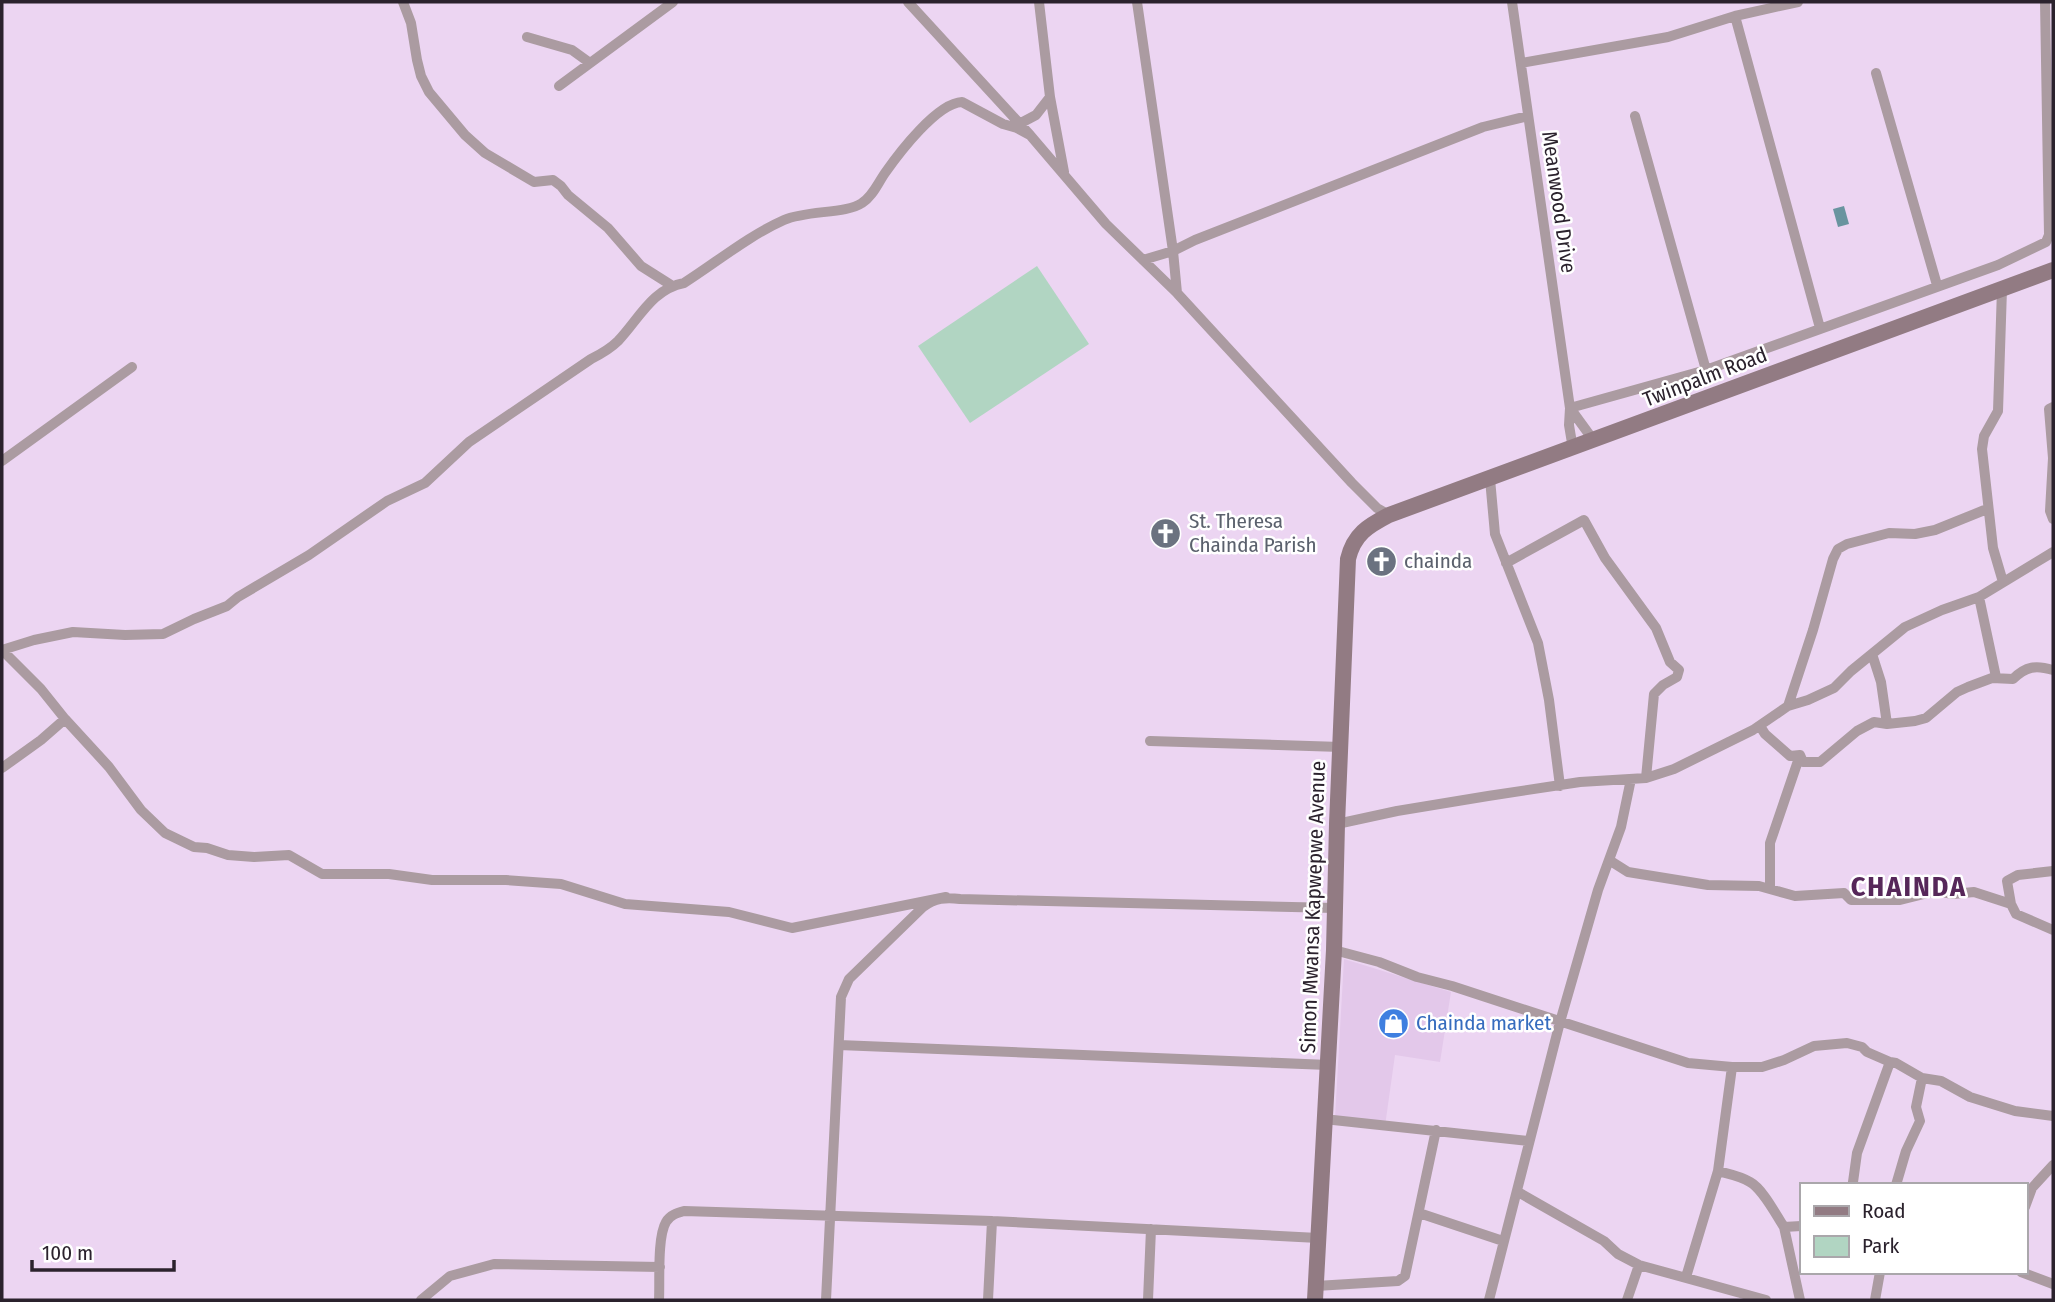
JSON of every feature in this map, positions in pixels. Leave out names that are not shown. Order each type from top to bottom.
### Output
[{"type":"main road","name":"Twinpalm Road","points":[[1371,524],[1389,515],[2053,270]]},
{"type":"main road","name":"Simon Mwansa Kapwepwe Avenue","points":[[1316,1293],[1334,950],[1348,559],[1351,546],[1358,535],[1371,524]]},
{"type":"street","points":[[403,2],[411,23],[421,76],[429,92],[465,135],[485,153],[534,182],[553,180],[608,228],[641,266],[671,285]]},
{"type":"street","points":[[559,86],[673,2]]},
{"type":"street","points":[[908,2],[1065,174],[1106,224],[1177,293],[1352,483],[1377,508],[1389,515]]},
{"type":"street","points":[[1039,2],[1050,97],[1065,174]]},
{"type":"street","points":[[1137,2],[1177,293]]},
{"type":"street","name":"Meanwood Drive","points":[[1512,2],[1570,408],[1569,425],[1573,449]]},
{"type":"street","points":[[1521,63],[1668,37],[1735,16],[1798,2]]},
{"type":"street","points":[[1594,441],[1570,408],[1706,370],[2009,260],[2046,242],[2049,235],[2045,2]]},
{"type":"street","points":[[1735,16],[1820,328]]},
{"type":"street","points":[[527,37],[572,50],[590,63]]},
{"type":"street","points":[[1876,73],[1937,285]]},
{"type":"street","points":[[1019,124],[1036,114],[1050,97]]},
{"type":"street","points":[[1030,135],[962,102],[945,106],[900,153],[873,193],[862,203],[852,208],[800,214],[784,220],[684,283],[671,285],[652,300],[619,340],[606,351],[590,359],[469,442],[425,483],[387,501],[331,541],[227,606],[163,634],[72,632],[2,650],[109,767],[141,810],[165,833],[194,847],[228,855],[289,855],[322,874],[389,874],[432,880],[506,880],[561,884],[625,904],[729,912],[792,928],[946,897],[1335,908]]},
{"type":"street","points":[[1143,261],[1483,127],[1528,116]]},
{"type":"street","points":[[1635,116],[1706,370]]},
{"type":"street","points":[[2002,289],[1998,411],[1984,436],[1982,449],[1993,548],[2003,582]]},
{"type":"street","points":[[2,461],[132,367]]},
{"type":"street","points":[[2053,407],[2049,409],[2053,458],[2050,511],[2053,519]]},
{"type":"street","points":[[1490,478],[1495,534],[1538,643],[1549,700],[1560,786]]},
{"type":"street","points":[[1788,706],[1838,550],[1847,544],[1889,533],[1915,534],[1935,530],[1987,509]]},
{"type":"street","points":[[1506,564],[1584,520],[1605,558],[1656,628],[1670,662],[1679,670],[1677,677],[1654,694],[1646,778]]},
{"type":"street","points":[[1337,824],[1410,809],[1560,786],[1646,778],[1674,769],[1760,726],[1788,706],[1835,688],[1891,638],[1919,619],[1979,597],[2053,552]]},
{"type":"street","points":[[1979,597],[1996,677]]},
{"type":"street","points":[[1872,654],[1881,682],[1887,724]]},
{"type":"street","points":[[1800,755],[1804,762],[1819,762],[1857,731],[1874,722],[1887,724],[1926,718],[1957,692],[1996,677],[2013,678],[2023,669],[2044,667],[2053,670]]},
{"type":"street","points":[[2,768],[65,719]]},
{"type":"street","points":[[1760,726],[1765,734],[1790,756],[1800,755]]},
{"type":"street","points":[[1150,741],[1341,747]]},
{"type":"street","points":[[1770,887],[1770,843],[1800,755]]},
{"type":"street","points":[[1489,1300],[1560,1022],[1598,890],[1621,827],[1631,779]]},
{"type":"street","points":[[1609,860],[1628,872],[1708,885],[1770,887],[1795,896],[1844,893],[1850,900],[1900,900],[1936,891],[1953,894],[1975,892],[2011,904]]},
{"type":"street","points":[[2053,871],[2018,875],[2007,881],[2011,904],[2016,914],[2053,930]]},
{"type":"street","points":[[826,1300],[841,997],[849,979],[923,907],[946,897]]},
{"type":"street","points":[[1334,950],[1379,961],[1417,976],[1689,1063],[1732,1067],[1772,1065],[1814,1046],[1847,1043],[1862,1047],[1867,1052],[1896,1063],[1922,1078],[1941,1081],[1970,1097],[2000,1107],[2053,1116]]},
{"type":"street","points":[[839,1045],[1328,1065]]},
{"type":"street","points":[[1853,1182],[1857,1153],[1890,1062]]},
{"type":"street","points":[[1686,1277],[1718,1171],[1732,1067]]},
{"type":"street","points":[[1897,1183],[1906,1151],[1920,1121],[1916,1107],[1922,1078]]},
{"type":"street","points":[[1324,1119],[1528,1141]]},
{"type":"street","points":[[1316,1293],[1401,1279],[1406,1272],[1436,1130]]},
{"type":"street","points":[[2027,1202],[2032,1188],[2053,1165]]},
{"type":"street","points":[[1718,1171],[1756,1186],[1784,1227],[1800,1300]]},
{"type":"street","points":[[1518,1192],[1604,1241],[1618,1254],[1639,1265],[1766,1300]]},
{"type":"street","points":[[659,1300],[661,1241],[667,1220],[684,1210],[992,1221],[1318,1238]]},
{"type":"street","points":[[1419,1213],[1503,1241]]},
{"type":"street","points":[[988,1300],[992,1221]]},
{"type":"street","points":[[1784,1227],[1800,1226]]},
{"type":"street","points":[[1148,1300],[1151,1229]]},
{"type":"street","points":[[421,1300],[450,1276],[494,1264],[660,1267]]},
{"type":"street","points":[[1627,1300],[1639,1265]]},
{"type":"street","points":[[1874,1300],[1880,1274]]},
{"type":"street","points":[[2026,1274],[2053,1284]]},
{"type":"shaded area","points":[[1844,206],[1849,224],[1838,227],[1833,209]]},
{"type":"shaded area","name":"Chainda market","points":[[1344,959],[1451,992],[1440,1062],[1395,1055],[1385,1126],[1335,1118]]},
{"type":"green space","points":[[1037,266],[1089,344],[970,423],[918,346]]},
{"type":"place","name":"St. Theresa Chainda Parish","points":[[1166,533]]},
{"type":"place","name":"chainda","points":[[1381,561]]},
{"type":"place","name":"Chainda market","points":[[1393,1023]]},
{"type":"district","name":"CHAINDA","points":[[1909,886]]}]
